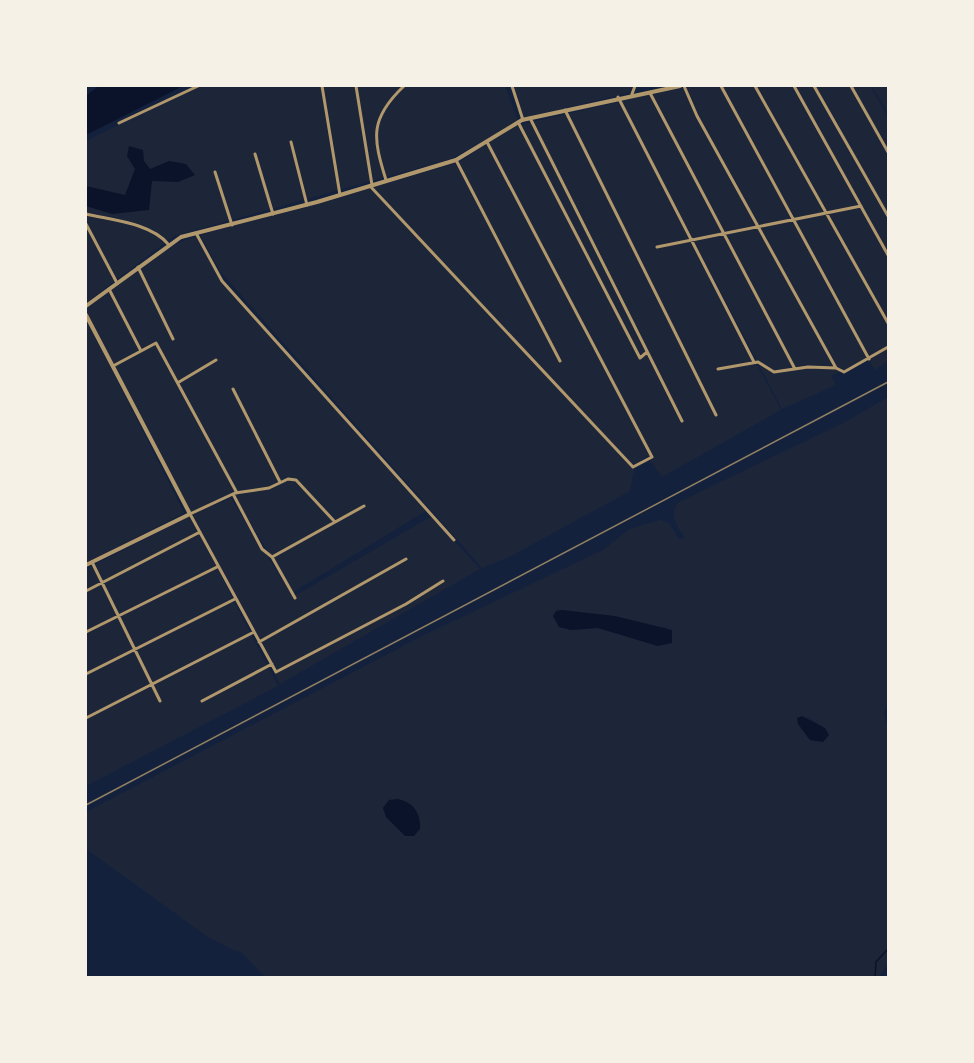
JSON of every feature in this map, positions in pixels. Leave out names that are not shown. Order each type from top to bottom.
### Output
[{"type":"street","points":[[119,123],[198,86]]},
{"type":"street","points":[[322,86],[340,195]]},
{"type":"street","points":[[356,86],[371,186],[633,467],[652,457],[487,142]]},
{"type":"street","points":[[386,180],[375,141],[375,131],[382,111],[404,86]]},
{"type":"street","points":[[512,86],[520,121],[640,357],[647,352]]},
{"type":"street","points":[[633,94],[635,86]]},
{"type":"street","points":[[86,306],[168,244],[196,233],[307,205],[456,160],[520,121],[618,97],[682,86],[836,368]]},
{"type":"street","points":[[721,86],[869,359]]},
{"type":"street","points":[[755,86],[888,323]]},
{"type":"street","points":[[794,86],[888,255]]},
{"type":"street","points":[[814,86],[888,216]]},
{"type":"street","points":[[851,86],[888,152]]},
{"type":"street","points":[[649,91],[795,369]]},
{"type":"street","points":[[618,97],[754,362],[774,372],[836,368],[844,372],[888,347]]},
{"type":"street","points":[[565,110],[716,415]]},
{"type":"street","points":[[530,118],[682,421]]},
{"type":"street","points":[[291,142],[307,205]]},
{"type":"street","points":[[255,154],[273,214]]},
{"type":"street","points":[[456,160],[560,361]]},
{"type":"street","points":[[215,172],[232,225]]},
{"type":"street","points":[[657,247],[861,206]]},
{"type":"street","points":[[86,214],[149,230],[159,234],[168,244]]},
{"type":"street","points":[[86,224],[117,284]]},
{"type":"street","points":[[196,233],[222,280],[454,540]]},
{"type":"street","points":[[138,267],[173,339]]},
{"type":"street","points":[[110,289],[141,351]]},
{"type":"street","points":[[86,315],[217,567],[276,672],[289,668],[406,604],[443,580]]},
{"type":"street","points":[[113,366],[156,343],[179,382],[262,549],[272,557],[295,598]]},
{"type":"street","points":[[179,382],[216,360]]},
{"type":"street","points":[[718,369],[754,362]]},
{"type":"street","points":[[233,389],[280,482]]},
{"type":"street","points":[[86,565],[235,494],[269,488],[288,479],[296,480],[336,522]]},
{"type":"street","points":[[272,557],[364,506]]},
{"type":"street","points":[[86,591],[200,532]]},
{"type":"street","points":[[259,642],[406,559]]},
{"type":"street","points":[[92,562],[120,615],[160,701]]},
{"type":"street","points":[[86,632],[217,567]]},
{"type":"street","points":[[86,674],[235,599]]},
{"type":"street","points":[[86,718],[254,632]]},
{"type":"street","points":[[202,701],[272,664]]},
{"type":"shaded area","points":[[98,86],[183,86],[86,135],[86,96]]},
{"type":"shaded area","points":[[197,86],[505,86],[518,121],[451,159],[174,236],[86,303],[86,141]]},
{"type":"shaded area","points":[[514,86],[633,86],[629,93],[523,118]]},
{"type":"shaded area","points":[[695,86],[792,86],[888,257],[888,361],[875,370],[867,358],[831,376],[836,385],[782,409],[620,100]]},
{"type":"shaded area","points":[[794,86],[870,86],[888,117],[888,254]]},
{"type":"shaded area","points":[[872,86],[888,86],[888,113]]},
{"type":"shaded area","points":[[618,102],[781,410],[662,477],[647,456],[635,465],[630,491],[509,557],[482,568],[220,271],[200,235],[459,162],[514,126]]},
{"type":"shaded area","points":[[129,146],[143,150],[144,161],[150,169],[169,161],[186,164],[195,175],[178,182],[152,181],[149,210],[112,214],[86,206],[86,186],[125,195],[135,169],[127,156]]},
{"type":"shaded area","points":[[197,236],[217,272],[426,511],[293,592],[232,494],[204,509],[231,498],[293,597],[432,516],[480,569],[280,684],[86,318],[86,308],[172,245]]},
{"type":"shaded area","points":[[86,318],[184,513],[86,563]]},
{"type":"shaded area","points":[[888,397],[888,707],[884,712],[886,722],[888,722],[888,964],[879,977],[265,977],[241,952],[208,937],[86,849],[86,812],[426,634],[603,550],[629,529],[660,520],[669,523],[679,539],[685,538],[674,518],[677,503],[847,421]],"holes":[[[553,616],[615,616],[654,627],[667,627],[658,646],[598,628],[571,630],[559,627]],[[809,717],[825,729],[816,742],[810,740],[798,724]]]},
{"type":"shaded area","points":[[190,516],[278,686],[86,786],[86,569]]},
{"type":"shaded area","points":[[556,611],[615,616],[672,630],[672,643],[658,646],[598,628],[571,630],[559,627],[553,616]]},
{"type":"shaded area","points":[[802,716],[825,728],[829,735],[823,742],[810,740],[798,724],[797,718]]},
{"type":"shaded area","points":[[398,799],[408,803],[417,813],[420,829],[414,836],[405,836],[386,817],[383,808],[389,800]]},
{"type":"waterway","points":[[875,978],[876,962],[888,949]]},
{"type":"railway","points":[[86,805],[888,382]]}]
